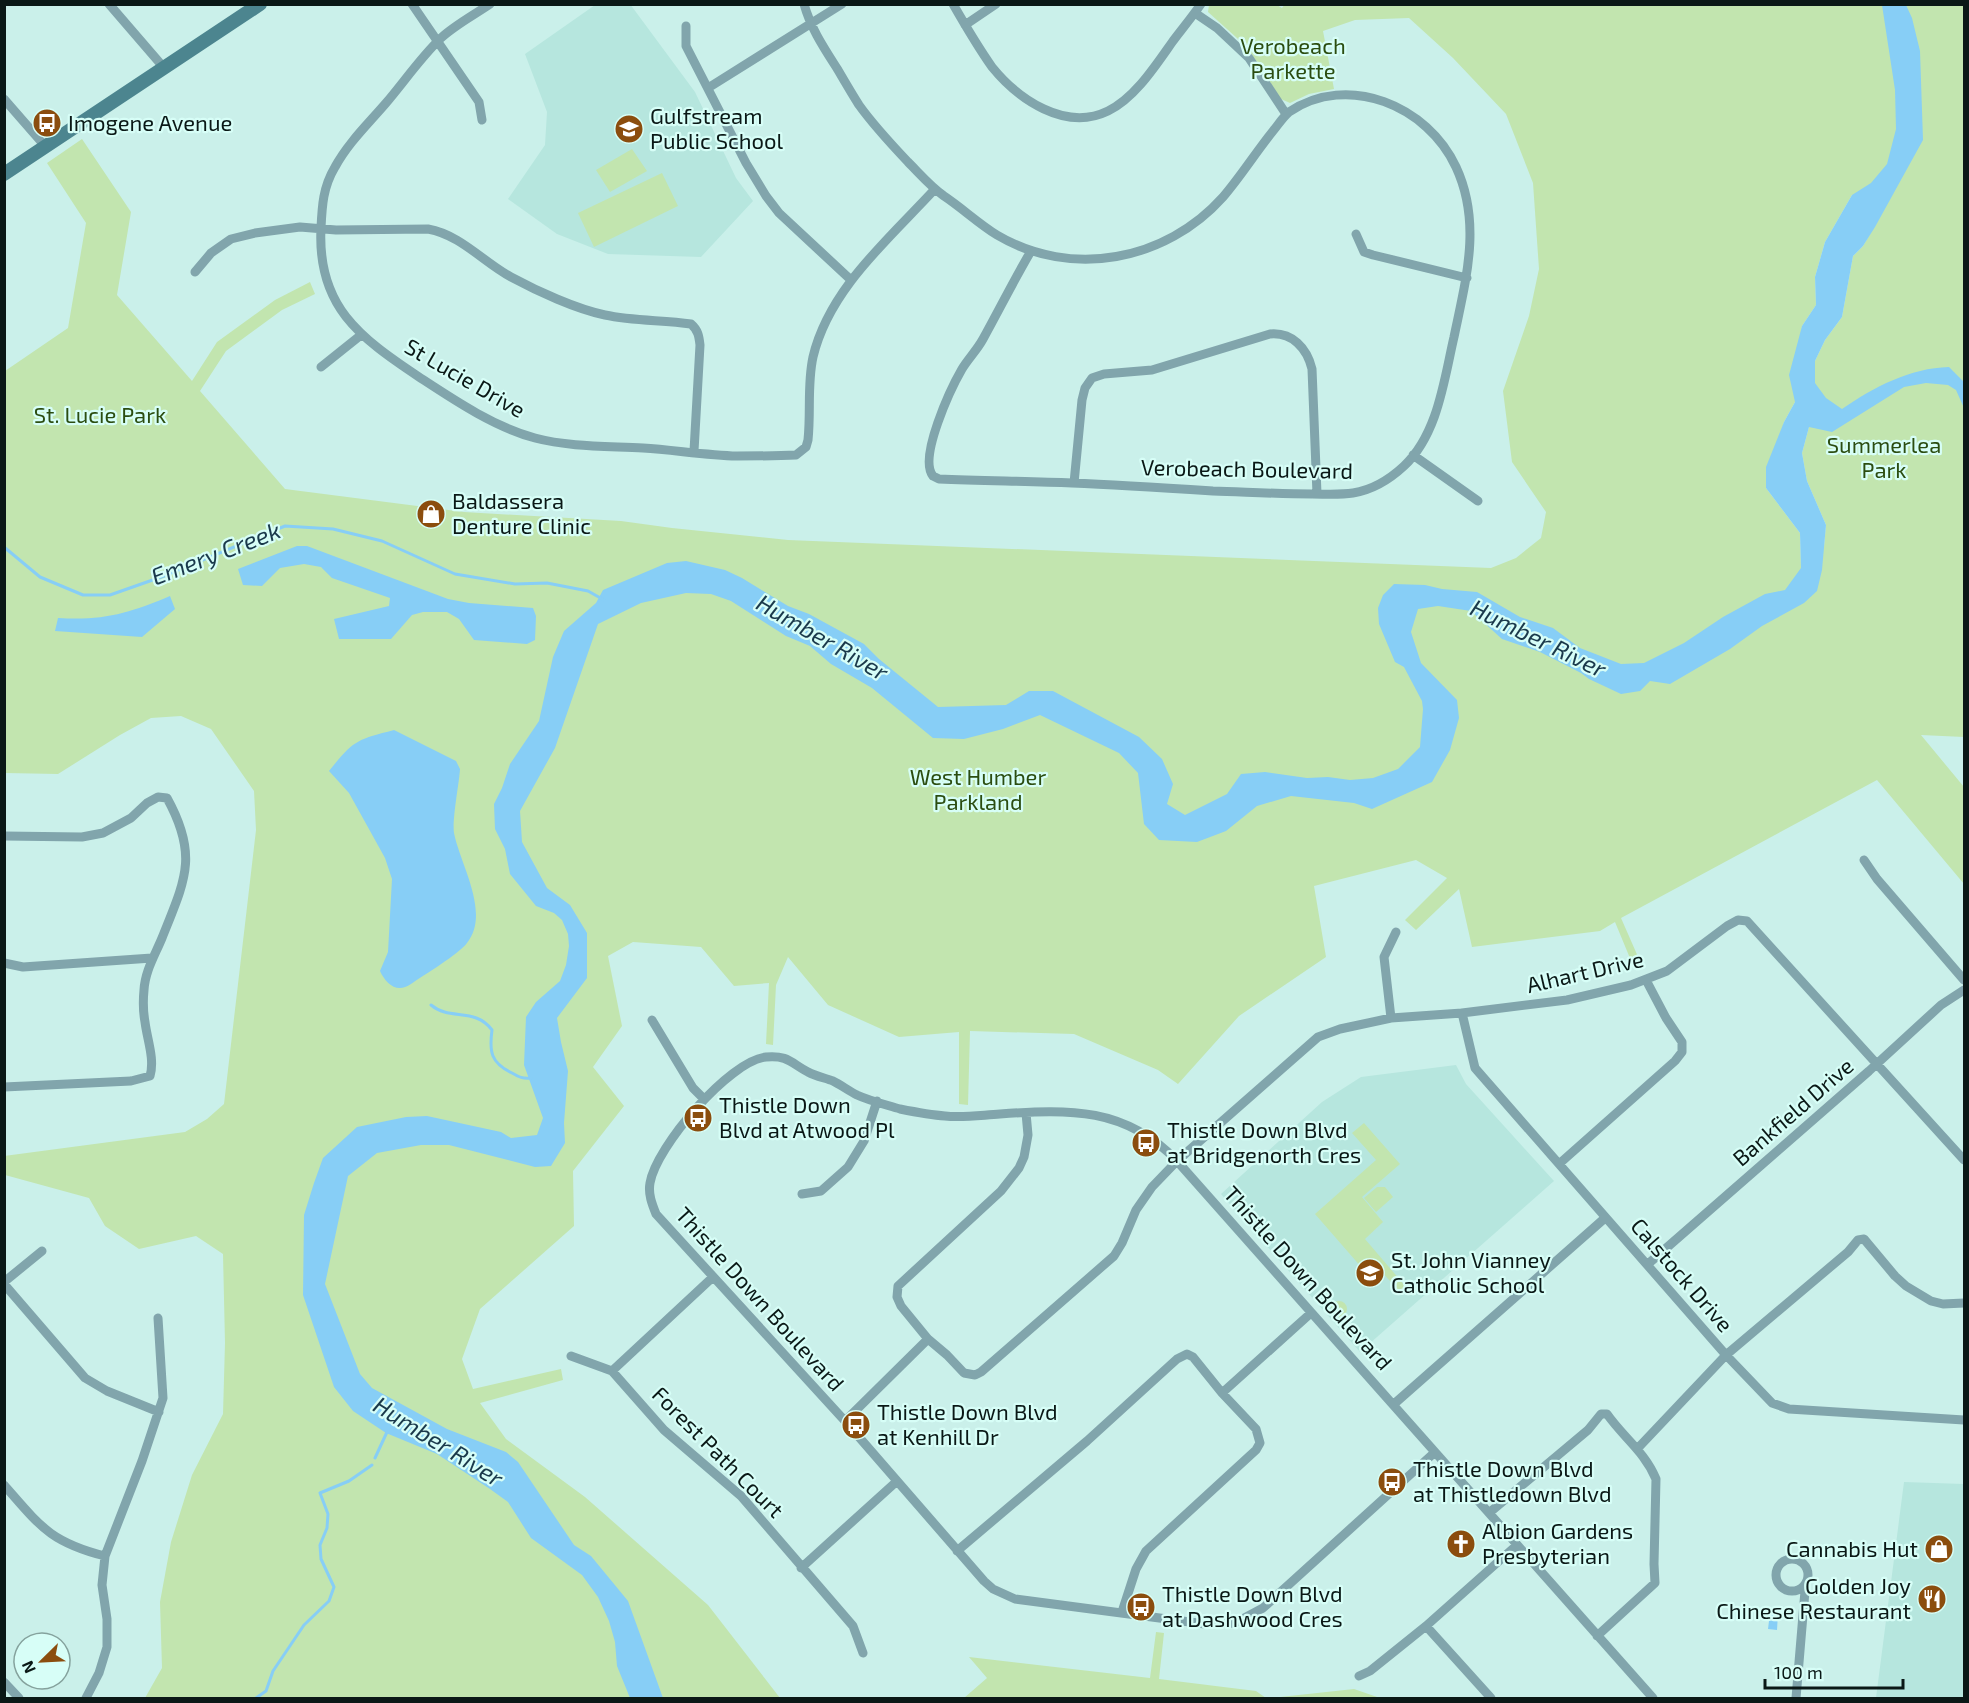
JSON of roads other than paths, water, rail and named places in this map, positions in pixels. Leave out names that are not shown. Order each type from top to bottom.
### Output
[{"type":"main road","points":[[4,174],[260,4]]},
{"type":"street","points":[[109,4],[165,69]]},
{"type":"street","points":[[412,4],[478,102],[482,120]]},
{"type":"street","name":"St Lucie Drive","points":[[490,4],[437,42],[348,147],[335,166],[321,202],[320,252],[330,290],[344,317],[379,351],[445,394],[492,420],[532,437],[572,444],[694,451],[735,456],[796,455],[806,447],[809,429],[810,381],[814,355],[824,323],[851,280],[934,190]]},
{"type":"street","name":"Verobeach Boulevard","points":[[804,4],[810,25],[860,106],[934,190],[995,234],[1031,250],[1061,259],[1087,260],[1119,257],[1164,242],[1207,213],[1226,194],[1286,114],[1326,98],[1365,96],[1402,108],[1423,124],[1454,161],[1465,189],[1472,229],[1467,278],[1438,407],[1427,434],[1404,466],[1386,480],[1365,490],[1347,494],[939,479],[933,476],[929,471],[933,439],[947,397],[962,368],[979,347],[1031,250]]},
{"type":"street","points":[[708,88],[842,4]]},
{"type":"street","points":[[953,4],[991,65],[1015,89],[1047,112],[1072,118],[1095,116],[1119,104],[1149,76],[1201,4]]},
{"type":"street","points":[[965,25],[996,4]]},
{"type":"street","points":[[1195,13],[1217,28],[1249,57],[1286,114]]},
{"type":"street","points":[[686,26],[686,46],[746,163],[774,207],[851,280]]},
{"type":"street","points":[[4,99],[45,147]]},
{"type":"street","points":[[195,272],[211,253],[231,240],[255,233],[300,227],[438,230],[457,239],[508,276],[575,306],[624,318],[691,324],[696,328],[700,345],[694,451]]},
{"type":"street","points":[[1356,234],[1364,252],[1467,278]]},
{"type":"street","points":[[1074,483],[1082,400],[1085,388],[1092,378],[1104,374],[1152,370],[1279,333],[1296,341],[1304,350],[1312,369],[1317,494]]},
{"type":"street","points":[[321,367],[361,335]]},
{"type":"street","points":[[1413,455],[1478,501]]},
{"type":"street","points":[[4,836],[82,837],[103,833],[131,818],[158,797],[167,798],[184,836],[186,867],[178,896],[152,958],[144,987],[143,1009],[152,1064],[150,1076],[131,1081],[4,1087]]},
{"type":"street","points":[[1864,860],[1877,879],[1965,980]]},
{"type":"street","name":"Alhart Drive","points":[[1026,1113],[1026,1146],[1019,1168],[1001,1191],[898,1286],[897,1297],[901,1306],[928,1339],[964,1373],[975,1375],[981,1372],[1114,1256],[1143,1198],[1177,1161],[1318,1037],[1340,1029],[1391,1018],[1462,1013],[1567,1000],[1611,991],[1647,980],[1675,966],[1738,920],[1748,921],[1965,1160]]},
{"type":"street","points":[[1391,1018],[1384,957],[1396,932]]},
{"type":"street","points":[[4,963],[23,967],[152,958]]},
{"type":"street","points":[[1559,1164],[1675,1061],[1682,1052],[1682,1042],[1666,1018],[1647,980]]},
{"type":"street","name":"Bankfield Drive","points":[[1648,1264],[1877,1064],[1941,1005],[1965,990]]},
{"type":"street","name":"Calstock Drive","points":[[1462,1013],[1475,1068],[1767,1399],[1790,1409],[1965,1420]]},
{"type":"street","points":[[652,1020],[693,1088],[704,1100]]},
{"type":"street","name":"Thistle Down Boulevard","points":[[1434,1453],[1263,1608],[1235,1623],[1217,1624],[1015,1599],[993,1589],[957,1551],[845,1421],[656,1214],[650,1196],[650,1182],[660,1158],[693,1110],[741,1067],[758,1058],[780,1057],[790,1060],[807,1072],[832,1081],[858,1096],[901,1109],[946,1117],[1081,1112],[1104,1117],[1144,1132],[1177,1161],[1653,1698]]},
{"type":"street","points":[[802,1194],[820,1191],[848,1167],[864,1141],[877,1101]]},
{"type":"street","points":[[1394,1404],[1605,1218]]},
{"type":"street","points":[[1638,1448],[1726,1355],[1834,1265],[1861,1239],[1869,1243],[1895,1276],[1913,1290],[1931,1301],[1943,1304],[1965,1303]]},
{"type":"street","points":[[42,1251],[4,1283],[85,1378],[107,1391],[159,1412]]},
{"type":"street","points":[[612,1371],[712,1277]]},
{"type":"street","points":[[1222,1393],[1311,1313]]},
{"type":"street","points":[[86,1698],[99,1673],[107,1647],[107,1619],[102,1585],[105,1556],[163,1398],[158,1318]]},
{"type":"street","points":[[845,1421],[928,1339]]},
{"type":"street","points":[[957,1551],[1087,1441],[1177,1359],[1187,1354],[1193,1357],[1222,1393],[1256,1429],[1260,1443],[1256,1450],[1146,1551],[1136,1569],[1122,1612]]},
{"type":"street","name":"Forest Path Court","points":[[571,1356],[612,1371],[664,1430],[741,1496],[801,1568],[854,1626],[863,1653]]},
{"type":"street","points":[[1489,1513],[1588,1430],[1601,1414],[1607,1414],[1638,1448],[1656,1479],[1655,1583],[1598,1636]]},
{"type":"street","points":[[801,1568],[896,1482]]},
{"type":"street","points":[[4,1485],[46,1531],[64,1542],[105,1556]]},
{"type":"street","points":[[1359,1676],[1370,1671],[1425,1626],[1517,1545]]},
{"type":"street","points":[[1796,1698],[1804,1587]]},
{"type":"street","points":[[1425,1626],[1491,1698]]},
{"type":"street","points":[[4,1682],[20,1698]]},
{"type":"water","name":"Humber River","points":[[1882,5],[1906,5],[1912,18],[1920,51],[1923,140],[1875,227],[1863,246],[1853,256],[1842,317],[1825,340],[1815,361],[1815,383],[1826,398],[1842,409],[1893,380],[1920,371],[1949,367],[1964,382],[1964,408],[1956,390],[1948,385],[1926,383],[1904,387],[1832,432],[1809,427],[1802,453],[1807,481],[1826,525],[1822,570],[1817,591],[1804,603],[1762,626],[1730,649],[1670,684],[1650,681],[1640,691],[1621,694],[1540,652],[1502,639],[1471,611],[1438,606],[1418,609],[1411,632],[1421,663],[1457,700],[1459,718],[1450,750],[1432,782],[1372,809],[1354,803],[1291,796],[1257,806],[1226,831],[1197,842],[1159,840],[1144,824],[1138,773],[1119,753],[1040,715],[1003,729],[964,739],[933,738],[872,688],[831,664],[810,646],[786,636],[731,601],[711,594],[686,593],[641,603],[598,624],[555,748],[520,811],[522,842],[547,888],[570,905],[587,933],[587,978],[557,1018],[568,1071],[564,1123],[565,1143],[551,1166],[535,1167],[449,1145],[421,1145],[377,1153],[348,1176],[325,1284],[360,1374],[372,1388],[447,1429],[506,1452],[518,1462],[574,1545],[591,1556],[628,1601],[663,1698],[630,1698],[617,1666],[615,1642],[609,1621],[598,1597],[582,1575],[531,1538],[508,1502],[490,1489],[437,1454],[386,1433],[353,1411],[334,1387],[303,1295],[304,1215],[314,1183],[323,1158],[357,1127],[406,1117],[427,1116],[501,1132],[511,1138],[537,1135],[543,1118],[524,1065],[526,1017],[536,1002],[560,981],[566,965],[568,934],[562,920],[554,913],[536,906],[510,874],[505,849],[495,829],[494,804],[510,764],[539,721],[553,657],[564,631],[596,603],[603,590],[667,563],[686,561],[725,570],[788,606],[809,614],[864,644],[938,707],[1006,705],[1029,691],[1053,691],[1139,737],[1162,759],[1173,784],[1167,804],[1185,815],[1227,794],[1241,774],[1265,772],[1307,778],[1328,777],[1350,780],[1373,778],[1398,769],[1420,747],[1422,701],[1404,667],[1395,662],[1379,624],[1378,608],[1383,595],[1394,584],[1425,585],[1477,592],[1520,617],[1553,628],[1580,648],[1621,664],[1644,663],[1684,643],[1723,617],[1765,594],[1785,590],[1801,568],[1800,533],[1766,488],[1766,467],[1784,422],[1795,402],[1789,375],[1802,326],[1816,305],[1815,277],[1825,242],[1852,195],[1871,183],[1887,164],[1896,129],[1895,90]]},
{"type":"water","points":[[297,546],[307,546],[448,599],[533,608],[536,616],[535,640],[527,644],[474,640],[459,619],[447,612],[423,612],[412,615],[391,639],[339,639],[334,619],[389,606],[390,598],[332,578],[321,567],[304,564],[280,568],[262,586],[243,585],[238,569]]},
{"type":"water","points":[[170,596],[175,609],[142,637],[55,631],[58,618],[103,617],[142,607]]},
{"type":"water","points":[[394,730],[456,761],[460,769],[454,833],[472,888],[476,918],[474,931],[463,948],[411,984],[401,988],[392,986],[380,971],[388,952],[392,879],[385,858],[349,793],[329,771],[344,753],[363,739]]},
{"type":"water","points":[[1770,1613],[1778,1613],[1777,1630],[1768,1629]]},
{"type":"waterway","name":"Emery Creek","points":[[4,547],[40,577],[83,595],[110,595],[164,576],[285,526],[333,529],[382,541],[455,574],[515,584],[547,583],[588,591],[604,600]]},
{"type":"waterway","points":[[431,1005],[438,1010],[470,1016],[485,1023],[492,1030],[491,1051],[496,1061],[517,1076],[531,1078]]},
{"type":"waterway","name":"Humber River","points":[[375,1458],[387,1432]]},
{"type":"waterway","points":[[256,1698],[266,1691],[273,1671],[304,1625],[329,1601],[334,1587],[321,1559],[320,1545],[327,1528],[328,1514],[320,1493],[349,1481],[372,1465]]},
{"type":"place","name":"Imogene Avenue","points":[[47,123]]},
{"type":"place","name":"Gulfstream Public School","points":[[629,129]]},
{"type":"place","name":"Baldassera Denture Clinic","points":[[431,514]]},
{"type":"place","name":"Thistle Down Blvd at Atwood Pl","points":[[698,1118]]},
{"type":"place","name":"Thistle Down Blvd at Bridgenorth Cres","points":[[1146,1143]]},
{"type":"place","name":"St. John Vianney Catholic School","points":[[1370,1273]]},
{"type":"place","name":"Thistle Down Blvd at Kenhill Dr","points":[[856,1425]]},
{"type":"place","name":"Thistle Down Blvd at Thistledown Blvd","points":[[1392,1482]]},
{"type":"place","name":"Albion Gardens Presbyterian","points":[[1461,1544]]},
{"type":"place","name":"Cannabis Hut","points":[[1939,1549]]},
{"type":"place","name":"Golden Joy Chinese Restaurant","points":[[1932,1599]]},
{"type":"place","name":"Thistle Down Blvd at Dashwood Cres","points":[[1141,1607]]},
{"type":"park label","name":"Verobeach Parkette","points":[[1293,58]]},
{"type":"park label","name":"St. Lucie Park","points":[[100,415]]},
{"type":"park label","name":"Summerlea Park","points":[[1884,458]]},
{"type":"park label","name":"West Humber Parkland","points":[[978,790]]}]
